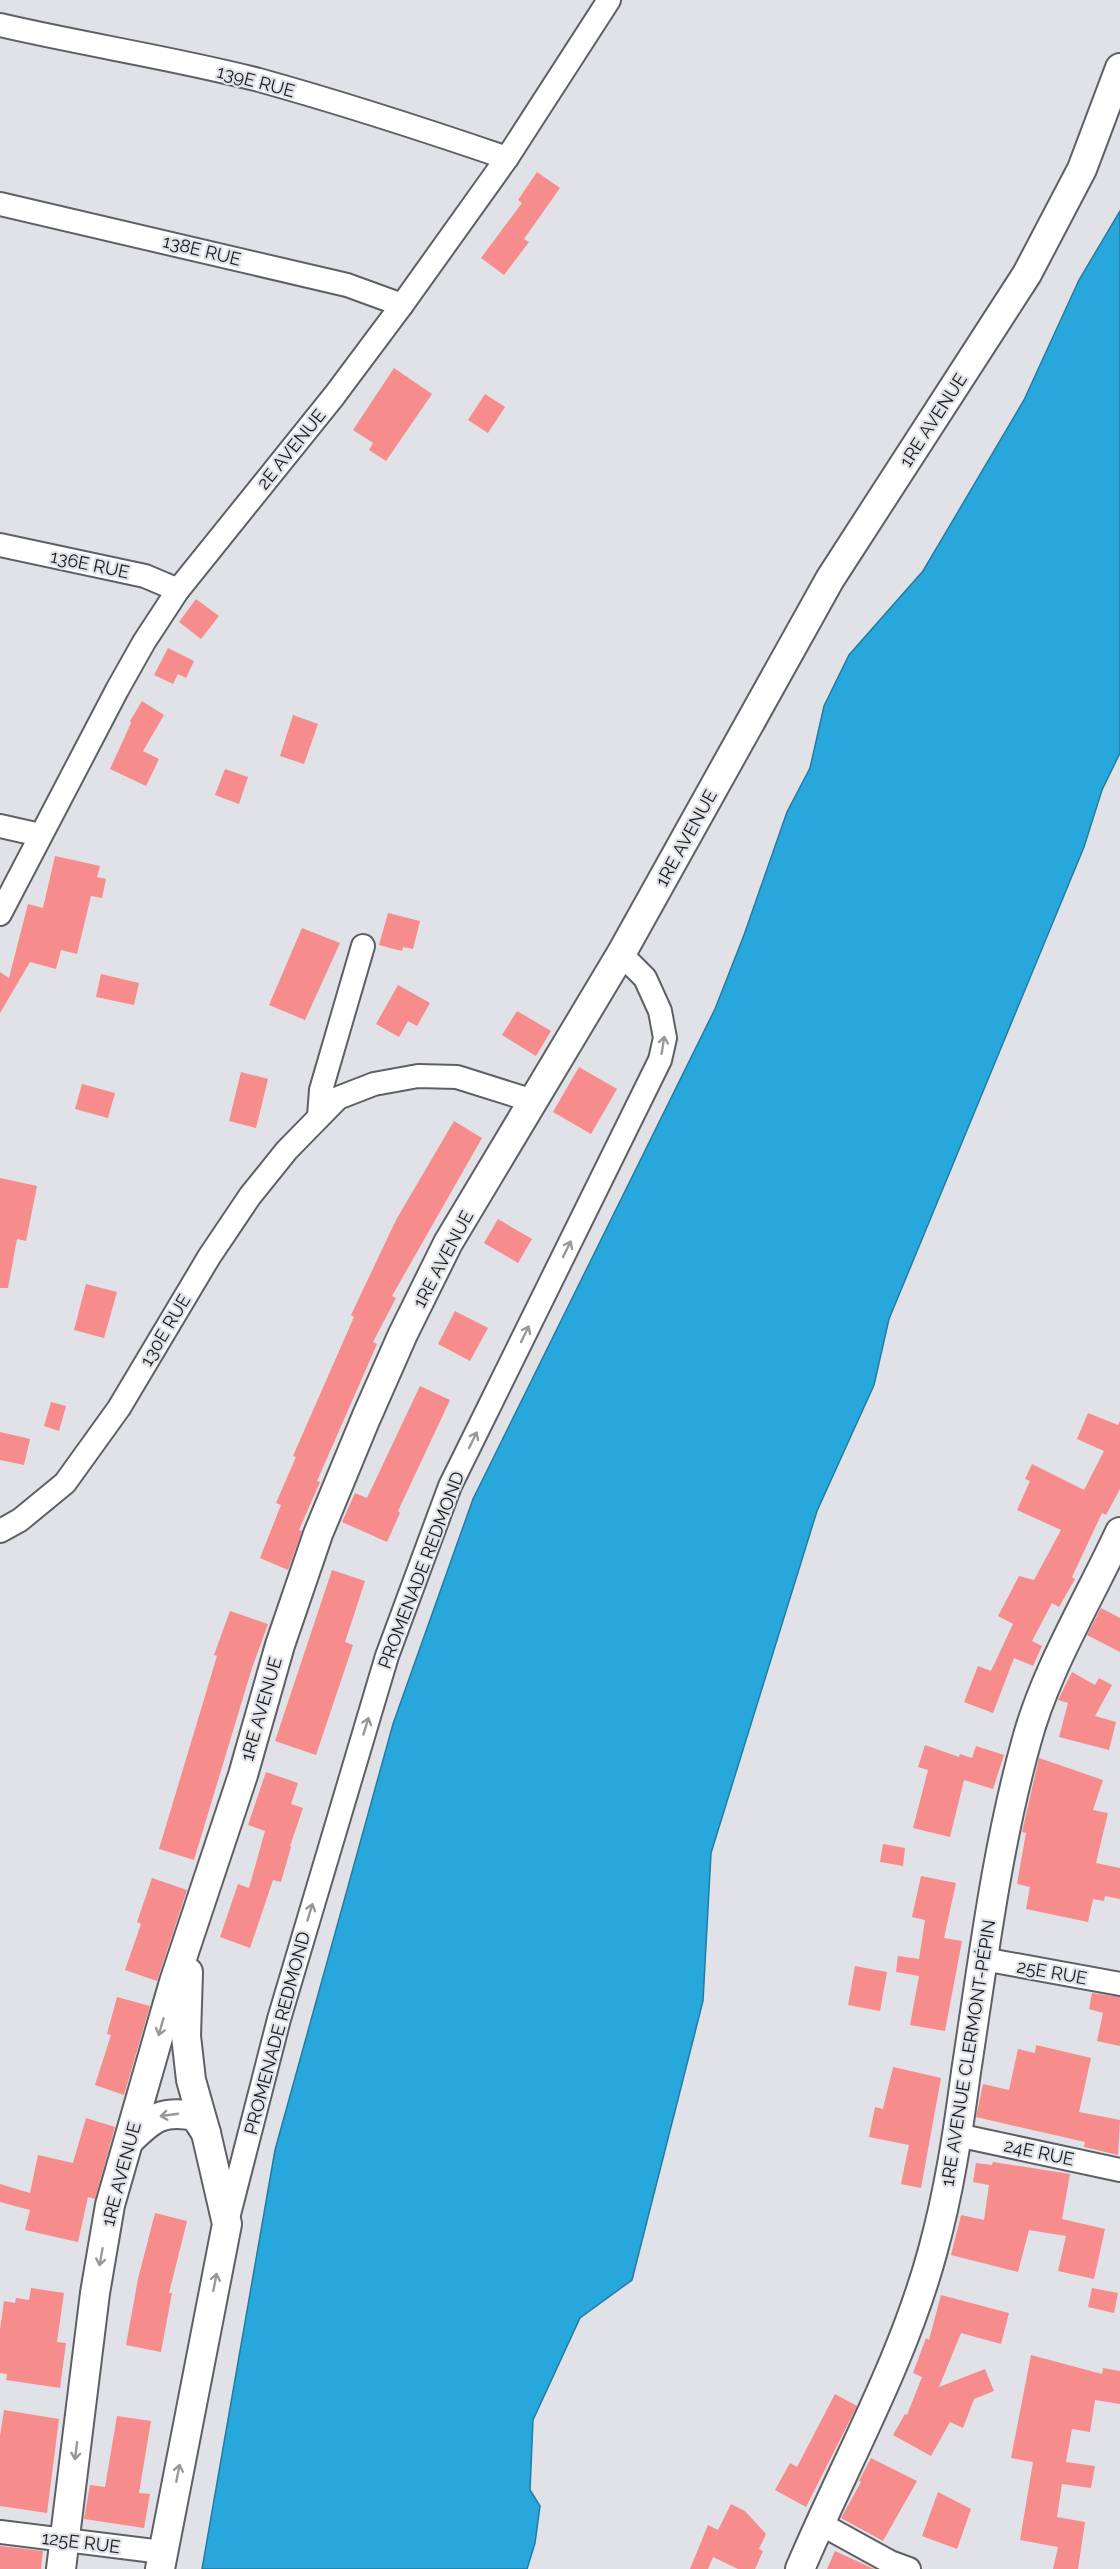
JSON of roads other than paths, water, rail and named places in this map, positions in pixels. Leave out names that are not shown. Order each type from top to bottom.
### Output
[{"type":"street","name":"2E AVENUE","points":[[0,915],[40,834],[122,680],[178,590],[334,396],[402,305],[507,158],[609,0]]},
{"type":"street","name":"139E RUE","points":[[0,25],[170,59],[260,81],[507,158]]},
{"type":"street","name":"1RE AVENUE","points":[[61,2569],[97,2282],[110,2205],[167,2004],[243,1775],[280,1645],[318,1534],[404,1334],[448,1243],[621,954],[830,579],[1027,274],[1082,169],[1120,68]]},
{"type":"street","name":"138E RUE","points":[[0,204],[129,232],[347,285],[402,305]]},
{"type":"street","name":"136E RUE","points":[[0,545],[145,576],[178,590]]},
{"type":"street","points":[[0,826],[40,834]]},
{"type":"street","points":[[319,1116],[321,1090],[363,946]]},
{"type":"street","name":"PROMENADE REDMOND","points":[[161,2561],[227,2224],[279,2019],[387,1656],[450,1486],[660,1060],[665,1038],[660,1011],[645,978],[621,954]]},
{"type":"street","name":"130E RUE","points":[[0,1531],[20,1520],[65,1483],[119,1408],[209,1257],[250,1196],[287,1150],[338,1098],[374,1084],[418,1076],[457,1077],[533,1101]]},
{"type":"street","name":"1RE AVENUE CLERMONT-PÉPIN","points":[[800,2569],[819,2523],[905,2341],[934,2249],[957,2135],[999,1854],[1026,1740],[1051,1675],[1120,1533]]},
{"type":"street","name":"PROMENADE REDMOND","points":[[191,1931],[186,2036],[191,2080],[227,2224]]},
{"type":"street","name":"25E RUE","points":[[983,1959],[1120,1984]]},
{"type":"street","points":[[130,2140],[144,2126],[168,2113],[195,2116],[206,2133]]},
{"type":"street","name":"24E RUE","points":[[957,2135],[1120,2170]]},
{"type":"street","points":[[819,2523],[890,2562],[909,2569]]},
{"type":"street","name":"125E RUE","points":[[0,2532],[65,2541],[161,2561]]},
{"type":"water","points":[[1120,211],[1120,753],[1102,790],[1084,847],[889,1319],[874,1385],[817,1511],[711,1853],[703,2001],[632,2280],[580,2318],[533,2420],[530,2490],[540,2506],[535,2543],[527,2569],[202,2569],[275,2150],[393,1724],[473,1499],[715,1009],[744,935],[787,812],[810,768],[824,706],[849,655],[923,571],[1024,400],[1079,280]]}]
